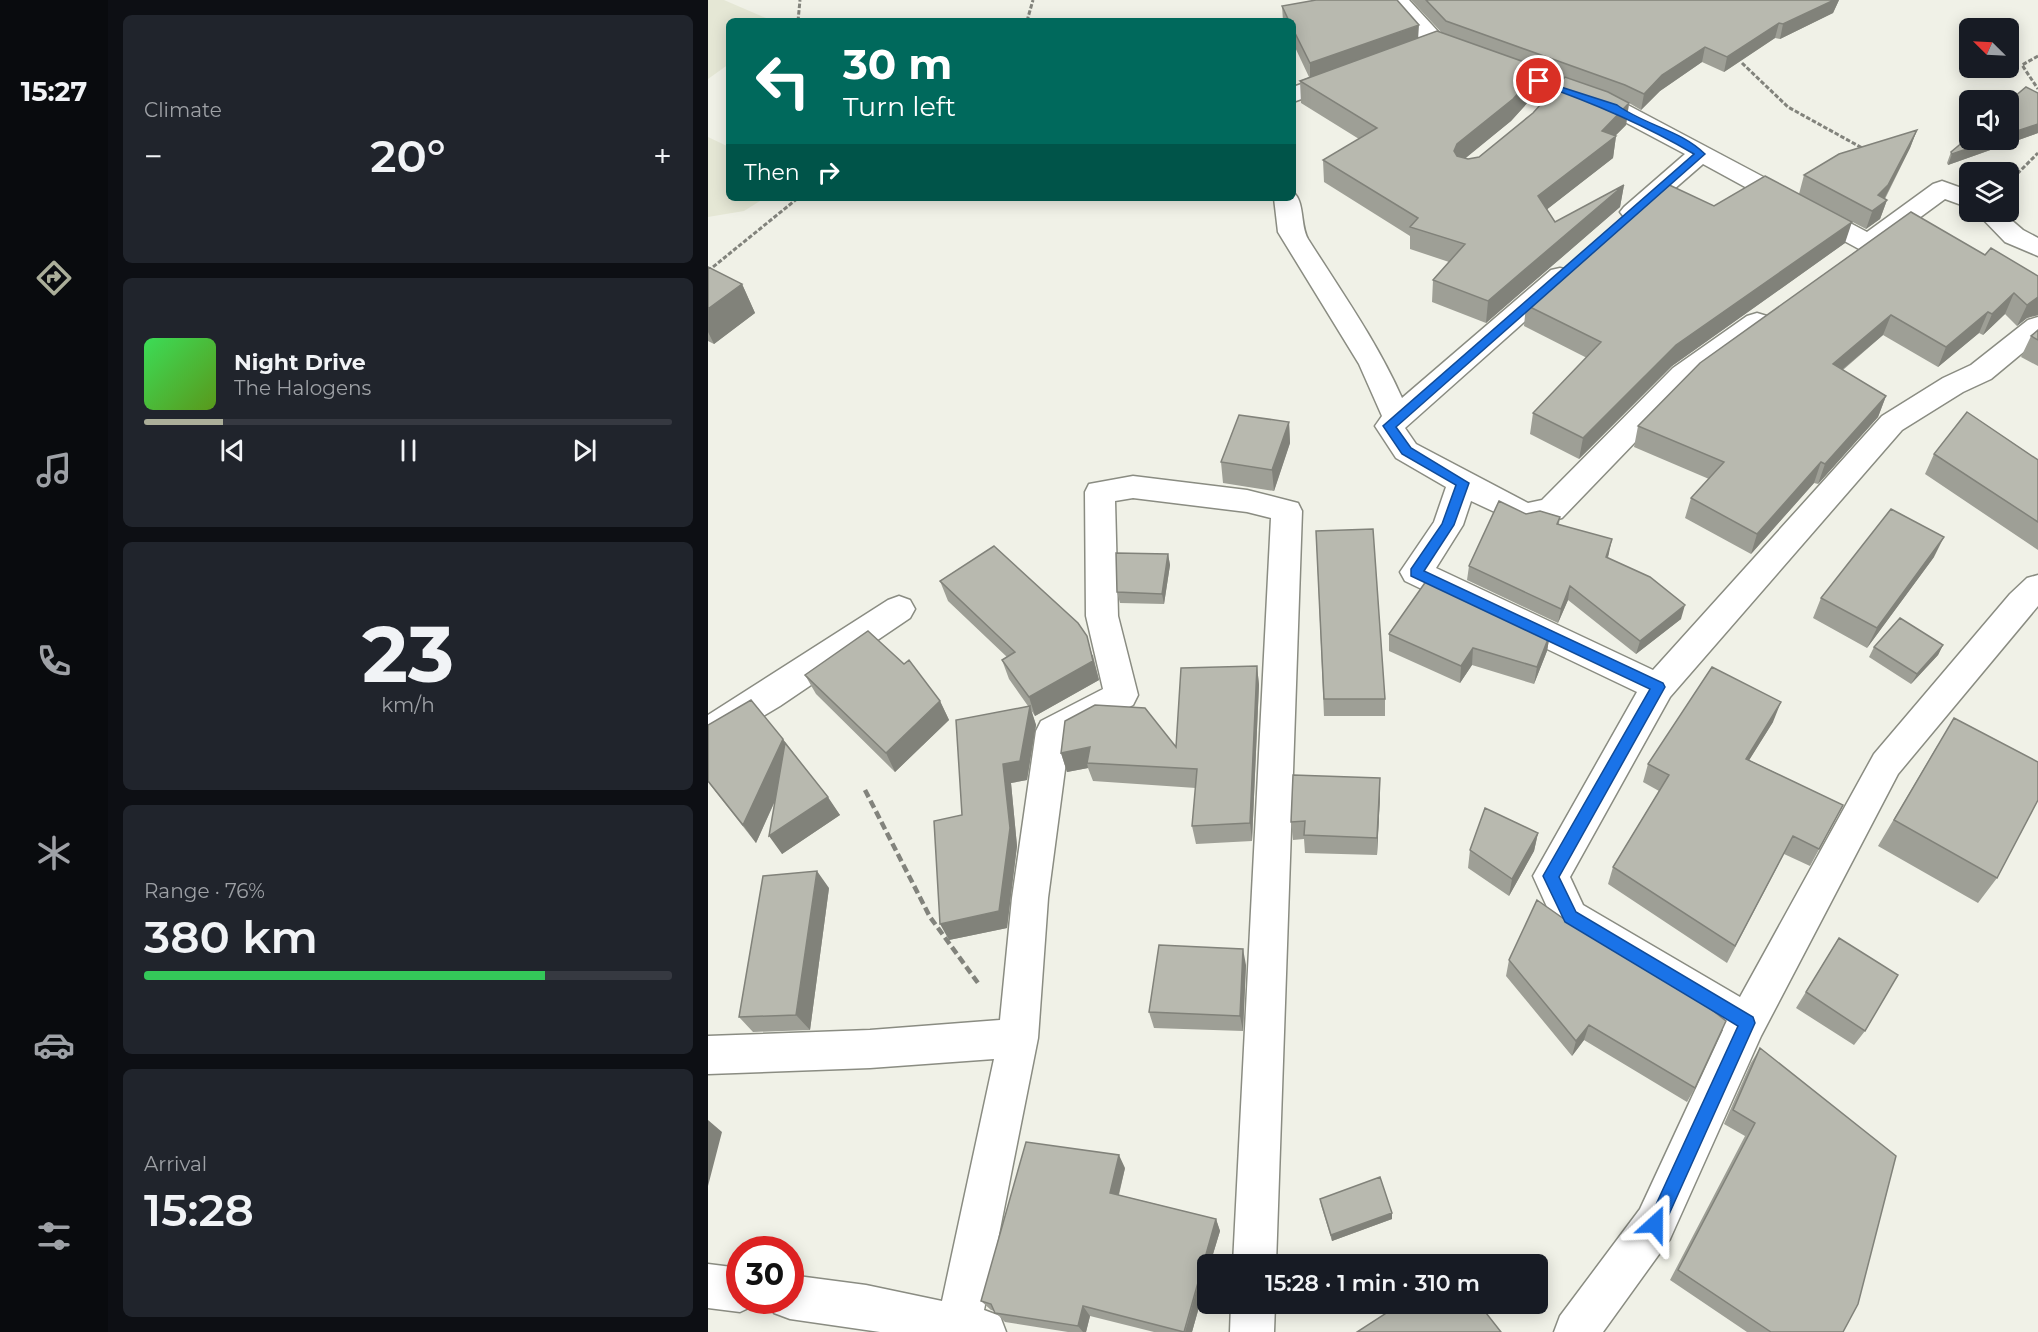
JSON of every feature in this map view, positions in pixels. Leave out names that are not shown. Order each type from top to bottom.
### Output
[{"type":"street","points":[[1398,0],[1425,47],[1550,95],[1614,107],[1625,116],[1664,132],[1700,154],[1868,243]]},
{"type":"street","points":[[1296,94],[1359,71]]},
{"type":"street","points":[[1613,230],[1700,154]]},
{"type":"street","points":[[1842,262],[1942,189],[1959,196]]},
{"type":"street","points":[[1286,201],[1291,232],[1373,364],[1397,418]]},
{"type":"street","points":[[1999,222],[2014,236],[2038,248]]},
{"type":"street","points":[[1586,253],[1389,426],[1406,451],[1462,483],[1526,514],[1551,510],[1683,375],[1779,307]]},
{"type":"street","points":[[1747,1023],[1570,917],[1551,876],[1658,687],[1892,423],[1953,385],[1981,372],[2038,326]]},
{"type":"street","points":[[1462,483],[1448,525],[1416,572],[1658,687]]},
{"type":"street","points":[[804,1299],[866,1307],[972,1328],[1018,1038],[1030,898],[1053,731],[1121,695],[1102,616],[1100,492],[1133,487],[1247,501],[1287,511],[1255,1254]]},
{"type":"street","points":[[1576,1332],[1655,1224],[1747,1023],[1886,764],[2021,603],[2038,587]]},
{"type":"street","points":[[708,732],[768,696],[899,609]]},
{"type":"street","points":[[708,1055],[870,1049],[1018,1038]]},
{"type":"street","points":[[708,1286],[726,1288]]},
{"type":"street","points":[[1252,1332],[1253,1314]]},
{"type":"path","points":[[798,18],[800,0]]},
{"type":"path","points":[[1028,18],[1033,0]]},
{"type":"path","points":[[2038,56],[2022,65],[2038,89]]},
{"type":"path","points":[[1742,63],[1788,107],[1866,150]]},
{"type":"path","points":[[2019,172],[2038,153]]},
{"type":"path","points":[[708,271],[794,201]]},
{"type":"path","points":[[865,790],[930,917],[1018,1038]]},
{"type":"shaded area","points":[[708,0],[724,0],[766,18],[726,18],[726,66],[708,79]]},
{"type":"shaded area","points":[[708,137],[726,146],[726,201],[760,201],[744,211],[708,217]]},
{"type":"building","points":[[1316,0],[1397,0],[1419,25],[1310,63],[1296,35],[1296,18],[1288,18],[1282,6]]},
{"type":"building","points":[[1426,0],[1834,0],[1783,24],[1779,23],[1727,57],[1705,47],[1662,75],[1644,94],[1625,85],[1446,21]]},
{"type":"building","points":[[1437,31],[1541,68],[1513,99],[1457,144],[1454,151],[1457,156],[1468,159],[1479,157],[1533,113],[1565,77],[1608,92],[1629,103],[1602,131],[1616,136],[1538,196],[1555,222],[1624,185],[1488,301],[1433,280],[1465,244],[1410,227],[1418,218],[1323,160],[1377,128],[1300,81]]},
{"type":"building","points":[[2026,87],[2038,93],[2038,124],[2019,130],[2019,93]]},
{"type":"building","points":[[1917,130],[1888,185],[1878,195],[1887,200],[1872,211],[1804,175],[1839,154]]},
{"type":"building","points":[[1959,145],[1959,150],[1964,150],[1952,154],[1951,152]]},
{"type":"building","points":[[1765,176],[1852,222],[1676,345],[1583,438],[1533,413],[1601,342],[1526,305],[1665,183],[1714,206]]},
{"type":"building","points":[[1911,212],[1985,255],[1991,248],[2038,276],[2038,297],[2027,305],[2014,293],[1992,314],[1988,312],[1946,347],[1891,315],[1833,364],[1886,396],[1825,464],[1821,462],[1757,534],[1691,498],[1724,462],[1638,426],[1700,363]]},
{"type":"building","points":[[708,267],[742,284],[708,309]]},
{"type":"building","points":[[2038,330],[2038,340],[2031,336]]},
{"type":"building","points":[[1967,412],[2038,460],[2038,522],[1934,454]]},
{"type":"building","points":[[1239,415],[1289,422],[1272,470],[1221,462]]},
{"type":"building","points":[[1499,501],[1526,514],[1540,511],[1560,517],[1557,524],[1612,539],[1606,557],[1650,577],[1685,605],[1640,641],[1570,586],[1561,609],[1469,566]]},
{"type":"building","points":[[1891,509],[1944,537],[1877,628],[1821,598]]},
{"type":"building","points":[[1373,529],[1385,699],[1324,699],[1316,531]]},
{"type":"building","points":[[994,546],[1078,623],[1087,636],[1093,661],[1029,697],[1002,660],[1015,652],[940,581]]},
{"type":"building","points":[[1116,553],[1168,554],[1162,594],[1117,592]]},
{"type":"building","points":[[1429,577],[1550,634],[1537,667],[1473,648],[1461,666],[1389,634]]},
{"type":"building","points":[[1900,618],[1943,645],[1917,674],[1874,647]]},
{"type":"building","points":[[868,631],[904,664],[909,660],[940,701],[886,753],[805,675]]},
{"type":"building","points":[[1257,666],[1250,823],[1192,826],[1197,769],[1087,763],[1090,747],[1061,753],[1065,721],[1095,705],[1145,708],[1176,747],[1181,668]]},
{"type":"building","points":[[1712,667],[1781,702],[1746,759],[1843,805],[1819,849],[1793,836],[1735,946],[1613,867],[1669,775],[1648,764]]},
{"type":"building","points":[[751,700],[783,739],[743,825],[708,781],[708,725]]},
{"type":"building","points":[[1030,706],[1020,761],[1003,764],[1010,828],[999,911],[940,924],[934,821],[962,815],[956,720]]},
{"type":"building","points":[[1954,718],[2038,762],[2038,800],[1997,878],[1894,820]]},
{"type":"building","points":[[785,743],[828,797],[769,836]]},
{"type":"building","points":[[1293,775],[1380,778],[1377,838],[1304,835],[1305,821],[1291,822]]},
{"type":"building","points":[[1485,808],[1538,833],[1512,879],[1470,850]]},
{"type":"building","points":[[817,871],[796,1015],[739,1017],[763,876]]},
{"type":"building","points":[[1537,900],[1577,928],[1578,925],[1692,994],[1726,1021],[1695,1088],[1589,1025],[1576,1041],[1509,960]]},
{"type":"building","points":[[1839,938],[1898,975],[1865,1031],[1806,992]]},
{"type":"building","points":[[1159,945],[1243,949],[1240,1016],[1149,1012]]},
{"type":"building","points":[[1760,1048],[1896,1156],[1858,1304],[1843,1332],[1771,1332],[1678,1270],[1755,1123],[1733,1110]]},
{"type":"building","points":[[1026,1142],[1119,1155],[1110,1193],[1216,1219],[1206,1254],[1197,1254],[1197,1286],[1184,1332],[1083,1306],[1078,1326],[995,1313],[991,1304],[981,1301]]},
{"type":"building","points":[[1380,1177],[1392,1213],[1331,1235],[1320,1199]]},
{"type":"building","points":[[1385,1314],[1487,1314],[1501,1332],[1357,1332]]},
{"type":"route","points":[[1539,81],[1614,107],[1625,116],[1664,132],[1700,154],[1389,426],[1406,451],[1462,483],[1448,525],[1416,572],[1658,687],[1551,876],[1570,917],[1747,1023],[1655,1224]]}]
